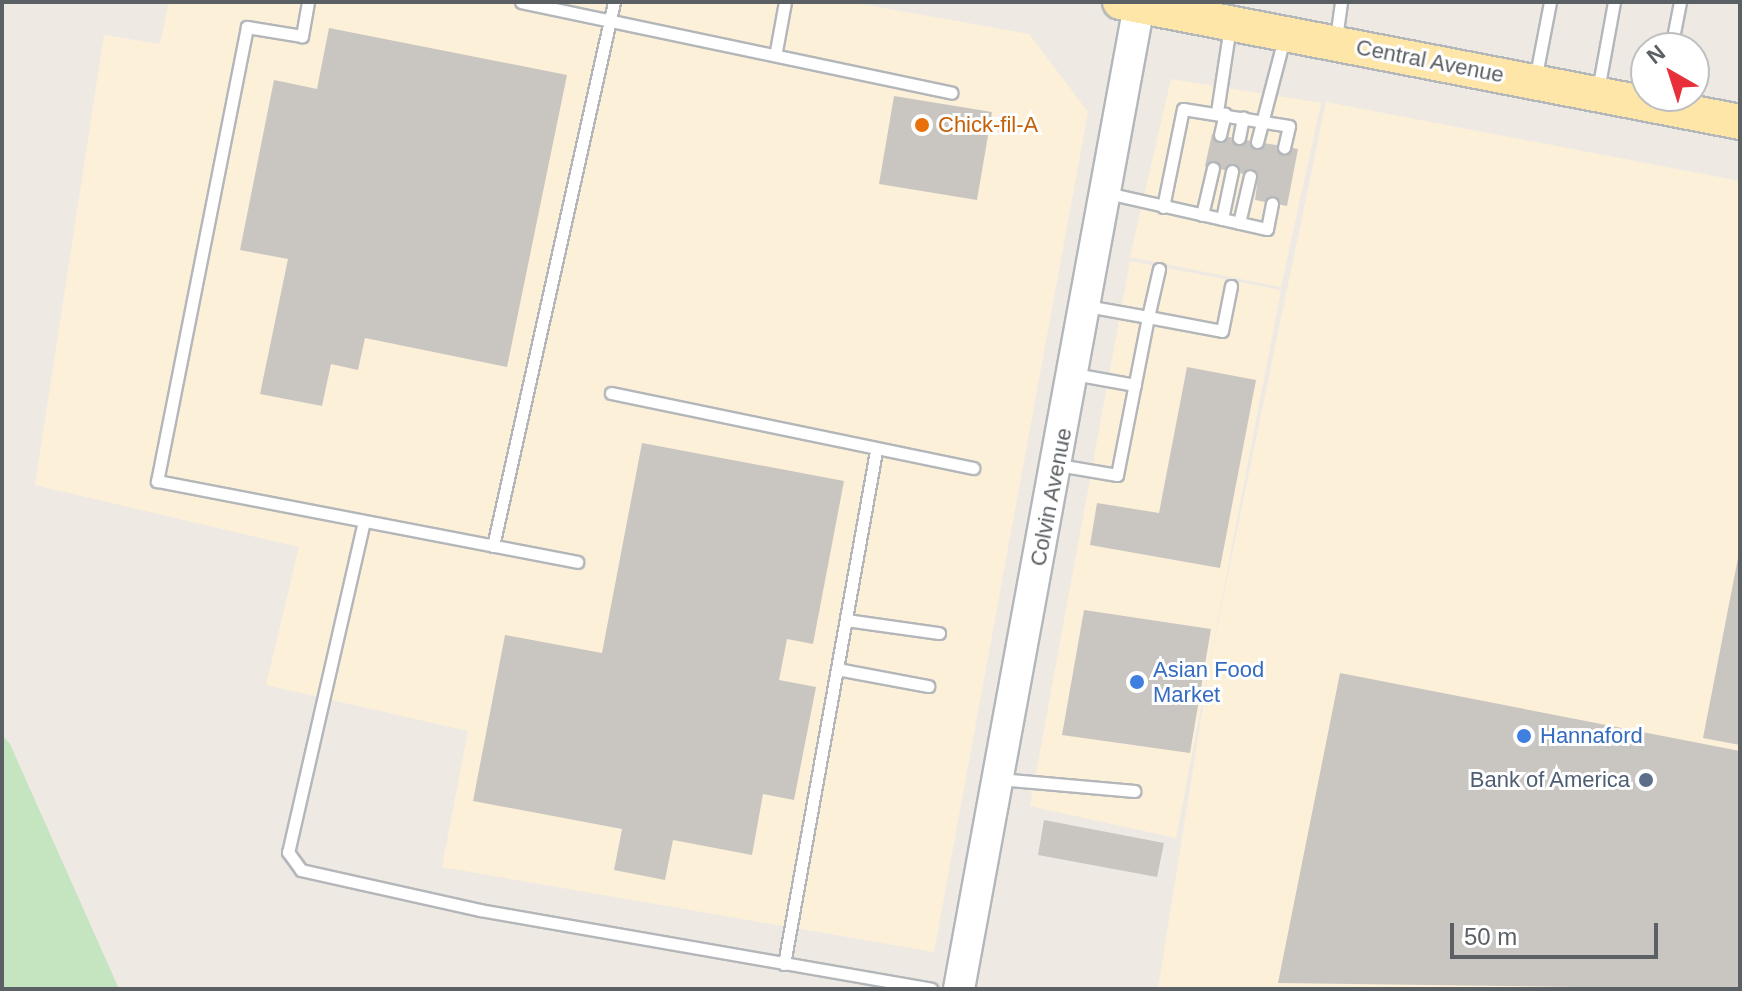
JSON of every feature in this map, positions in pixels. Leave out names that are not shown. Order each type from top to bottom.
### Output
[{"type":"main road","name":"Central Avenue","points":[[1133,3],[1597,94],[1630,98]]},
{"type":"main road","name":"Central Avenue","points":[[1702,112],[1740,122]]},
{"type":"street","name":"Colvin Avenue","points":[[959,989],[1106,193],[1133,3]]},
{"type":"lane","points":[[308,2],[302,36],[247,27],[157,481],[577,562]]},
{"type":"lane","points":[[521,2],[776,51],[951,93]]},
{"type":"lane","points":[[493,546],[614,2]]},
{"type":"lane","points":[[776,51],[785,2]]},
{"type":"lane","points":[[1335,43],[1341,2]]},
{"type":"lane","points":[[1535,82],[1550,2]]},
{"type":"lane","points":[[1597,94],[1614,2]]},
{"type":"lane","points":[[1674,32],[1680,2]]},
{"type":"lane","points":[[1220,135],[1230,23]]},
{"type":"lane","points":[[1257,142],[1285,33]]},
{"type":"lane","points":[[1163,207],[1183,109],[1289,126],[1284,147]]},
{"type":"lane","points":[[1239,138],[1243,117]]},
{"type":"lane","points":[[1202,215],[1213,168]]},
{"type":"lane","points":[[1222,219],[1232,171]]},
{"type":"lane","points":[[1239,223],[1250,176]]},
{"type":"lane","points":[[1106,193],[1267,229],[1272,203]]},
{"type":"lane","points":[[1058,465],[1117,475],[1159,269]]},
{"type":"lane","points":[[1085,306],[1222,331],[1231,286]]},
{"type":"lane","points":[[1074,374],[1135,385]]},
{"type":"lane","points":[[611,393],[876,451],[973,468]]},
{"type":"lane","points":[[784,964],[876,451]]},
{"type":"lane","points":[[364,521],[288,852],[293,863],[308,874],[480,910],[931,989]]},
{"type":"lane","points":[[846,620],[939,633]]},
{"type":"lane","points":[[837,669],[928,686]]},
{"type":"lane","points":[[998,779],[1134,791]]},
{"type":"shaded area","points":[[169,2],[850,2],[1029,34],[1088,112],[934,952],[442,867],[468,731],[266,685],[299,547],[35,485],[104,35],[160,44]]},
{"type":"shaded area","points":[[1171,79],[1321,103],[1281,287],[1130,257]]},
{"type":"shaded area","points":[[1326,102],[1740,181],[1740,989],[1158,989],[1211,656]]},
{"type":"shaded area","points":[[1130,261],[1281,290],[1176,838],[1030,806]]},
{"type":"green space","points":[[2,735],[10,744],[119,989],[2,989]]},
{"type":"building","points":[[329,28],[567,75],[507,367],[365,338],[358,370],[331,364],[322,406],[260,394],[288,259],[240,250],[274,80],[317,89]]},
{"type":"building","points":[[894,96],[992,112],[977,200],[879,184]]},
{"type":"building","points":[[1212,134],[1298,149],[1287,206],[1255,200],[1258,177],[1205,166]]},
{"type":"building","points":[[1187,367],[1256,380],[1220,568],[1090,545],[1097,503],[1159,513]]},
{"type":"building","points":[[642,443],[844,481],[813,644],[787,639],[779,680],[816,687],[794,800],[763,794],[752,855],[673,840],[665,880],[614,870],[622,829],[473,801],[505,635],[602,653]]},
{"type":"building","points":[[1740,553],[1740,745],[1703,738]]},
{"type":"building","name":"Asian Food Market","points":[[1084,610],[1211,629],[1190,753],[1062,735]]},
{"type":"building","points":[[1340,673],[1740,751],[1740,989],[1278,983]]},
{"type":"building","points":[[1044,820],[1164,843],[1157,877],[1038,855]]},
{"type":"place","name":"Chick-fil-A","points":[[922,125]]},
{"type":"place","name":"Asian Food Market","points":[[1137,682]]},
{"type":"place","name":"Hannaford","points":[[1524,736]]},
{"type":"place","name":"Bank of America","points":[[1646,780]]}]
